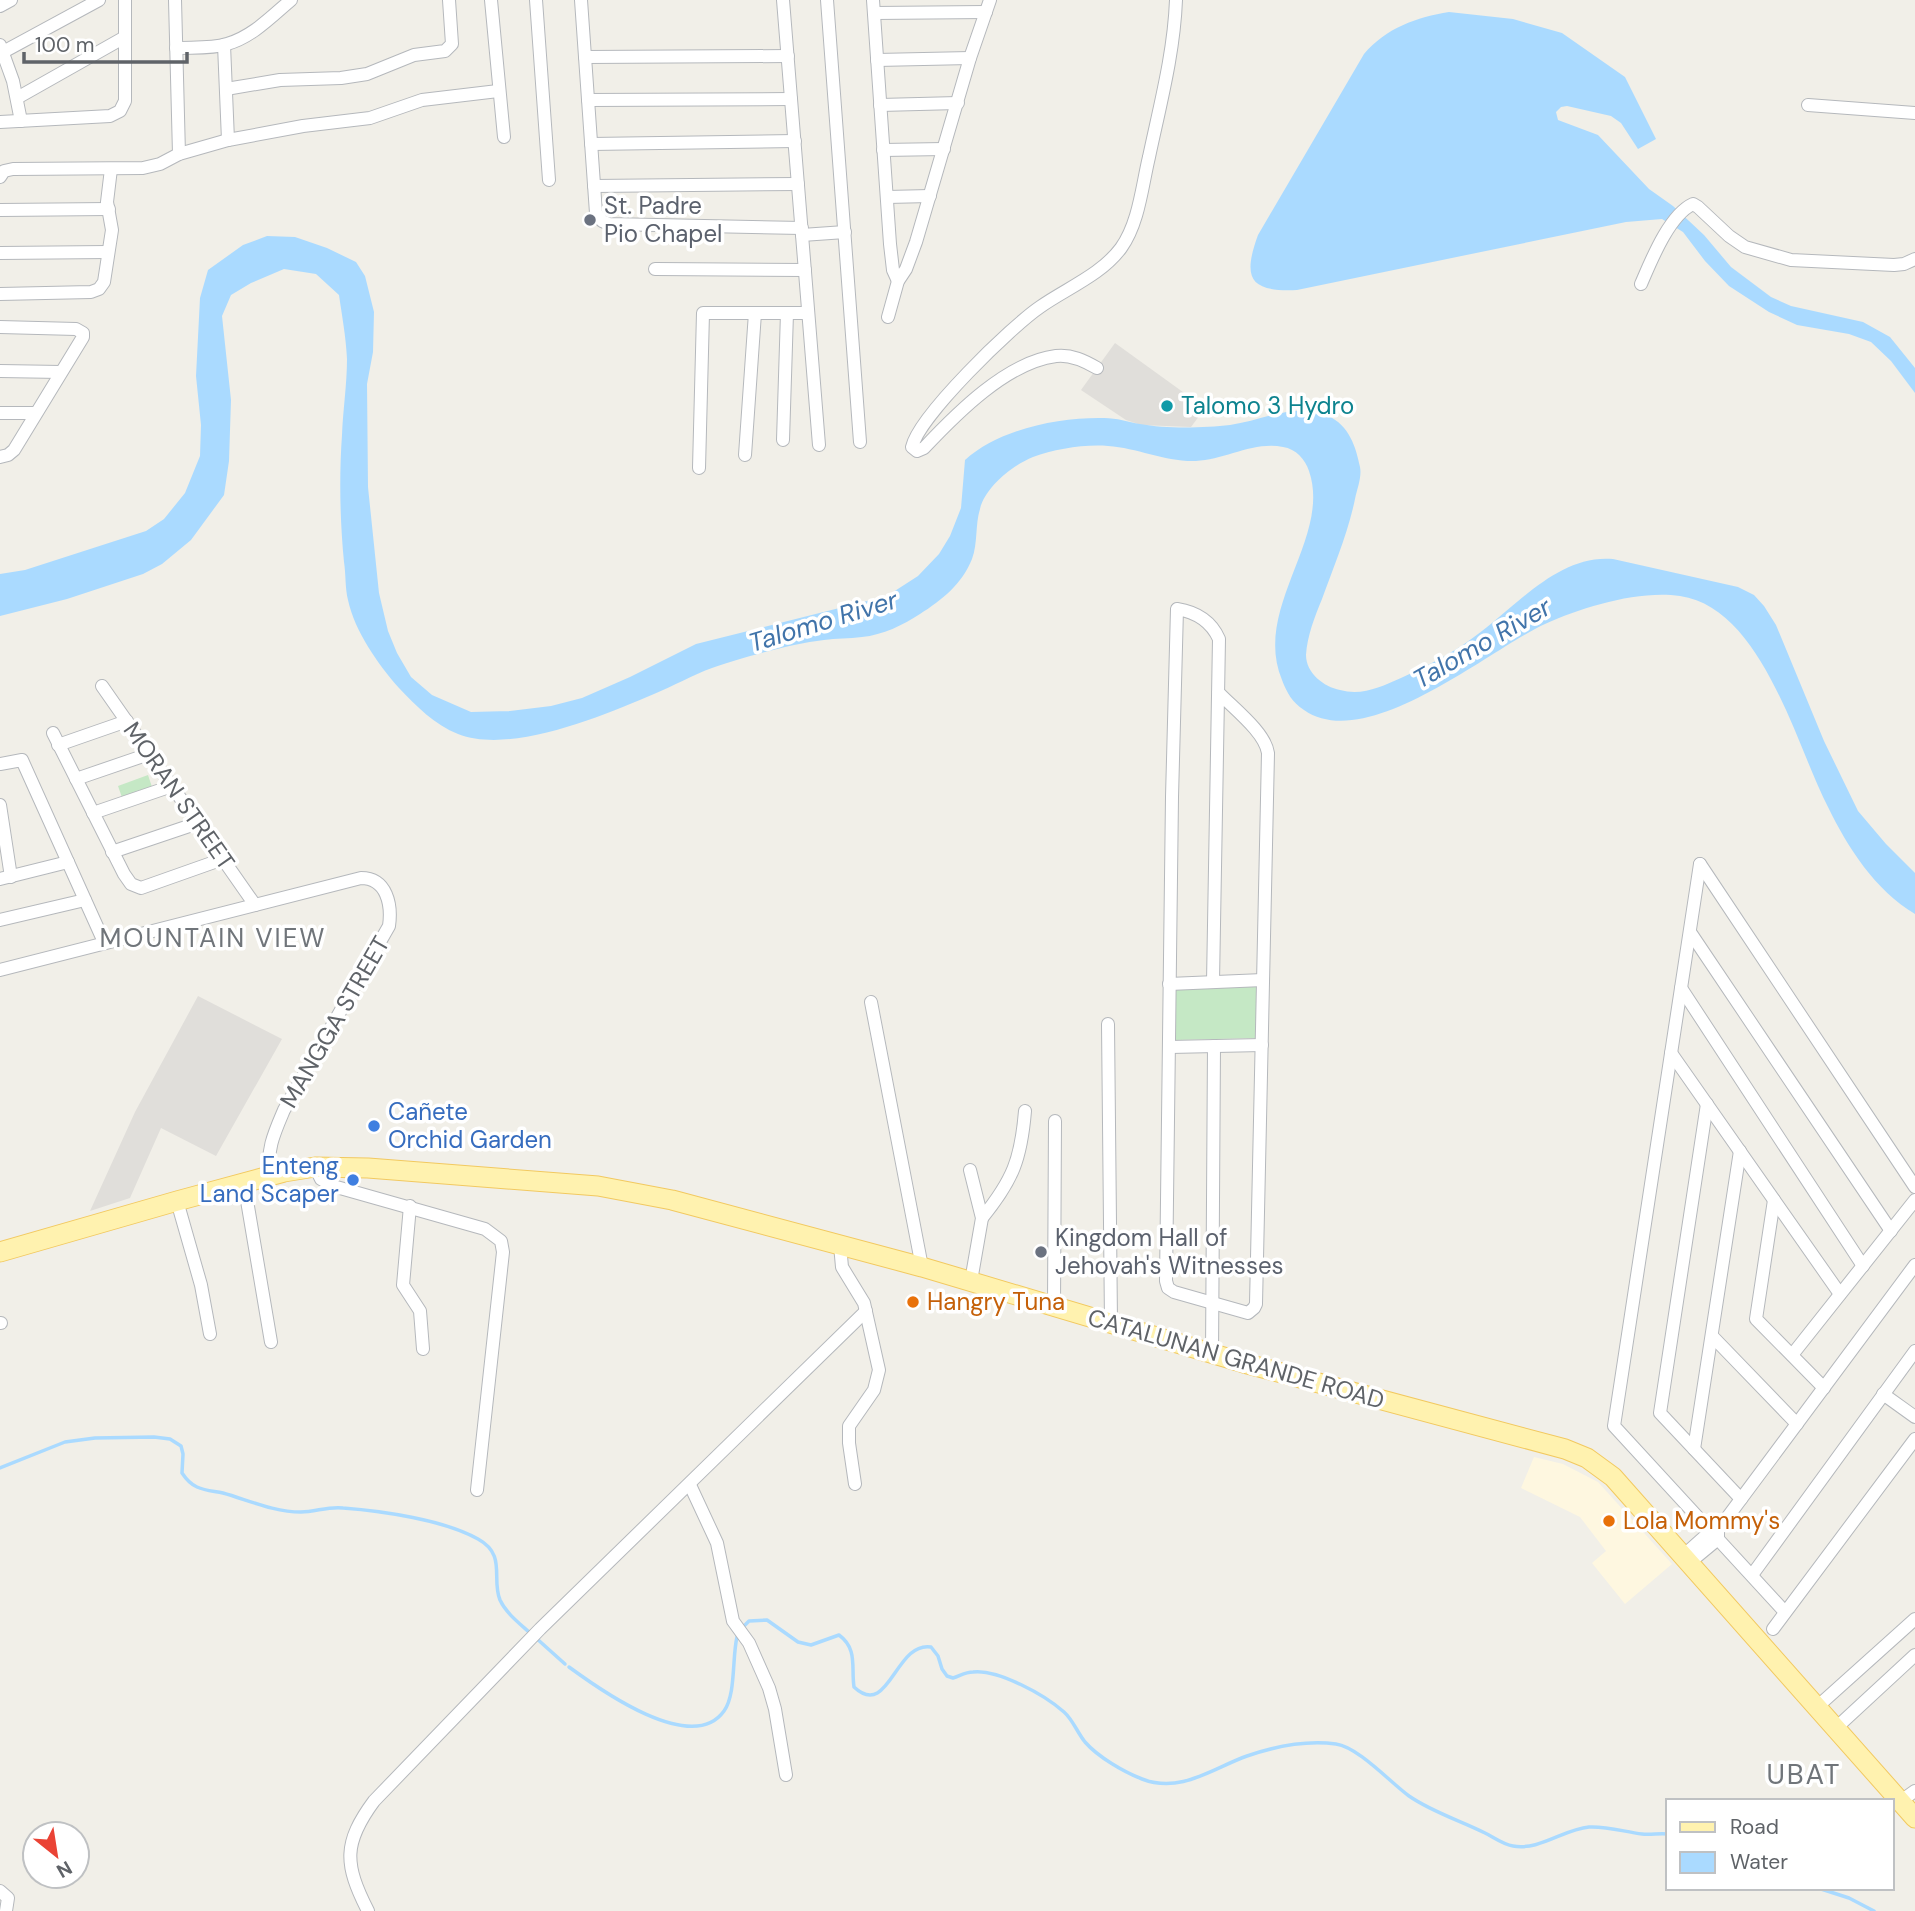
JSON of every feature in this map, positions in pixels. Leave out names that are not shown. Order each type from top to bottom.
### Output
[{"type":"main road","name":"CATALUNAN GRANDE ROAD","points":[[0,1252],[271,1175],[315,1167],[368,1168],[619,1189],[672,1200],[922,1266],[1213,1354],[1576,1453],[1613,1477],[1836,1728],[1908,1796],[1915,1818]]},
{"type":"street","points":[[0,6],[11,0]]},
{"type":"street","points":[[21,121],[2,49],[99,0]]},
{"type":"street","points":[[0,122],[110,116],[120,111],[125,101],[125,0]]},
{"type":"street","points":[[176,0],[178,155]]},
{"type":"street","points":[[176,48],[224,45],[239,40],[291,0]]},
{"type":"street","points":[[226,89],[280,80],[367,74],[414,55],[445,51],[452,44],[449,0]]},
{"type":"street","points":[[491,0],[504,137]]},
{"type":"street","points":[[536,0],[549,180]]},
{"type":"street","points":[[581,0],[596,213],[602,221],[609,225],[845,232]]},
{"type":"street","points":[[783,0],[819,445]]},
{"type":"street","points":[[827,0],[860,442]]},
{"type":"street","points":[[1097,368],[1072,357],[1058,356],[1028,365],[970,401],[924,448],[917,451],[912,447],[917,436],[946,398],[998,342],[1041,306],[1074,287],[1121,249],[1134,218],[1144,180],[1170,56],[1176,0]]},
{"type":"street","points":[[888,317],[898,281],[906,269],[930,197],[970,58],[988,6],[873,7],[890,244],[893,270],[898,281]]},
{"type":"street","points":[[17,98],[125,37]]},
{"type":"street","points":[[224,45],[228,139]]},
{"type":"street","points":[[585,57],[788,56]]},
{"type":"street","points":[[877,60],[970,58]]},
{"type":"street","points":[[0,177],[4,172],[13,169],[111,169],[151,166],[228,139],[370,118],[422,100],[498,91]]},
{"type":"street","points":[[588,100],[791,99]]},
{"type":"street","points":[[880,105],[958,103]]},
{"type":"street","points":[[1808,105],[1915,113]]},
{"type":"street","points":[[591,144],[795,141]]},
{"type":"street","points":[[884,150],[944,149]]},
{"type":"street","points":[[0,295],[95,291],[104,282],[112,222],[108,194],[111,169]]},
{"type":"street","points":[[594,186],[798,184]]},
{"type":"street","points":[[887,197],[930,197]]},
{"type":"street","points":[[1641,284],[1670,227],[1689,205],[1696,205],[1737,243],[1791,260],[1894,265],[1915,259]]},
{"type":"street","points":[[0,210],[109,209]]},
{"type":"street","points":[[890,244],[915,242]]},
{"type":"street","points":[[0,253],[108,252]]},
{"type":"street","points":[[655,270],[805,270]]},
{"type":"street","points":[[699,468],[703,313],[808,313]]},
{"type":"street","points":[[745,456],[755,313]]},
{"type":"street","points":[[783,440],[787,313]]},
{"type":"street","points":[[0,327],[76,329],[83,333],[82,341],[36,413],[4,456]]},
{"type":"street","points":[[0,371],[61,372]]},
{"type":"street","points":[[0,413],[36,413]]},
{"type":"street","points":[[1213,982],[1218,692],[1220,650],[1215,631],[1199,615],[1177,609],[1169,984],[1167,1285],[1174,1292],[1243,1313],[1251,1311],[1256,1304],[1267,746],[1218,692]]},
{"type":"street","name":"MORAN STREET","points":[[102,686],[255,905]]},
{"type":"street","points":[[127,721],[55,739],[131,884],[141,888],[223,859]]},
{"type":"street","points":[[76,779],[149,754]]},
{"type":"street","points":[[0,764],[22,760],[104,942]]},
{"type":"street","points":[[93,813],[172,786]]},
{"type":"street","points":[[0,805],[5,878],[68,862]]},
{"type":"street","points":[[112,852],[198,823]]},
{"type":"street","points":[[1786,1612],[1614,1426],[1700,864],[1915,1187]]},
{"type":"street","name":"MANGGA STREET","points":[[0,970],[361,878],[372,878],[384,890],[391,909],[389,926],[280,1119],[268,1156],[271,1175]]},
{"type":"street","points":[[0,920],[85,900]]},
{"type":"street","points":[[1690,932],[1891,1231]]},
{"type":"street","points":[[1169,984],[1263,979]]},
{"type":"street","points":[[1681,988],[1863,1266]]},
{"type":"street","points":[[871,1002],[922,1266]]},
{"type":"street","points":[[1108,1024],[1111,1323]]},
{"type":"street","points":[[1170,1047],[1262,1045]]},
{"type":"street","points":[[1213,1354],[1214,1046]]},
{"type":"street","points":[[1671,1053],[1840,1294]]},
{"type":"street","points":[[1707,1104],[1660,1413],[1741,1499]]},
{"type":"street","points":[[982,1218],[998,1198],[1020,1156],[1025,1111]]},
{"type":"street","points":[[1054,1306],[1055,1121]]},
{"type":"street","points":[[1694,1449],[1740,1151]]},
{"type":"street","points":[[315,1167],[321,1178],[333,1186],[485,1229],[497,1236],[503,1246],[477,1490]]},
{"type":"street","points":[[970,1170],[982,1218],[971,1281]]},
{"type":"street","points":[[244,1183],[271,1342]]},
{"type":"street","points":[[1774,1200],[1756,1319],[1824,1388]]},
{"type":"street","points":[[1792,1355],[1915,1200]]},
{"type":"street","points":[[177,1201],[197,1266],[210,1334]]},
{"type":"street","points":[[410,1206],[403,1285],[420,1311],[423,1349]]},
{"type":"street","points":[[840,1244],[842,1267],[861,1296],[877,1362],[878,1379],[874,1390],[849,1426],[855,1483]]},
{"type":"street","points":[[1686,1560],[1716,1534],[1915,1265]]},
{"type":"street","points":[[368,1911],[355,1882],[350,1851],[352,1836],[374,1801],[540,1629],[866,1311]]},
{"type":"street","points":[[1712,1336],[1797,1424]]},
{"type":"street","points":[[1752,1575],[1915,1351]]},
{"type":"street","points":[[1883,1394],[1915,1417]]},
{"type":"street","points":[[1773,1629],[1915,1439]]},
{"type":"street","points":[[690,1485],[717,1543],[733,1621],[754,1652],[769,1688],[786,1775]]},
{"type":"street","points":[[1817,1707],[1915,1619]]},
{"type":"street","points":[[1836,1728],[1915,1655]]},
{"type":"shaded area","points":[[1115,343],[1205,408],[1191,427],[1141,425],[1126,420],[1081,390]]},
{"type":"shaded area","points":[[198,996],[282,1039],[216,1156],[161,1128],[130,1198],[90,1211],[135,1112]]},
{"type":"shaded area","points":[[1534,1457],[1563,1464],[1598,1482],[1672,1564],[1625,1604],[1592,1563],[1606,1551],[1580,1517],[1521,1488]]},
{"type":"green space","points":[[148,775],[155,796],[125,806],[118,786]]},
{"type":"green space","points":[[1256,984],[1257,1038],[1176,1040],[1176,988]]},
{"type":"water","points":[[1449,12],[1513,19],[1562,33],[1625,77],[1656,139],[1638,149],[1621,123],[1611,116],[1567,106],[1556,112],[1558,120],[1598,135],[1649,189],[1673,206],[1704,235],[1731,267],[1771,297],[1791,306],[1863,322],[1890,337],[1915,368],[1915,393],[1891,361],[1871,342],[1849,334],[1797,325],[1769,312],[1729,286],[1683,232],[1662,219],[1626,222],[1297,290],[1281,290],[1260,285],[1251,272],[1253,250],[1258,235],[1364,54],[1382,37],[1403,25]]},
{"type":"water","name":"Talomo River","points":[[267,236],[295,237],[327,248],[356,262],[365,276],[374,312],[373,352],[367,384],[368,487],[379,593],[388,631],[411,677],[432,695],[471,712],[551,706],[582,698],[696,644],[887,596],[918,576],[939,554],[950,536],[961,508],[965,460],[979,449],[1012,433],[1049,423],[1087,418],[1113,419],[1161,427],[1197,427],[1242,423],[1292,411],[1316,412],[1335,420],[1346,431],[1354,444],[1360,471],[1349,524],[1308,641],[1307,662],[1317,678],[1334,688],[1348,692],[1371,690],[1394,681],[1465,643],[1556,574],[1593,560],[1613,559],[1738,587],[1754,595],[1776,625],[1824,741],[1858,811],[1915,873],[1915,914],[1887,893],[1864,867],[1844,838],[1788,715],[1754,651],[1733,625],[1709,606],[1680,596],[1647,595],[1611,601],[1560,618],[1521,637],[1426,694],[1393,709],[1360,719],[1330,720],[1304,710],[1290,697],[1275,653],[1283,600],[1303,548],[1313,496],[1305,462],[1296,452],[1283,447],[1261,447],[1196,461],[1099,446],[1070,448],[1033,457],[1009,471],[994,485],[983,501],[978,515],[972,559],[957,584],[936,603],[900,626],[870,636],[811,642],[738,660],[558,730],[504,740],[480,739],[458,734],[434,720],[399,688],[368,647],[351,612],[346,591],[341,515],[341,451],[347,359],[339,295],[316,274],[284,269],[231,295],[222,316],[231,400],[229,461],[224,495],[191,540],[162,564],[143,574],[67,599],[0,616],[0,574],[25,570],[146,531],[164,519],[185,493],[200,456],[201,425],[196,376],[200,298],[208,270],[243,245]]},
{"type":"waterway","points":[[0,1468],[65,1442],[95,1438],[170,1439],[181,1446],[182,1473],[190,1483],[200,1488],[291,1511],[338,1508],[394,1514],[448,1527],[478,1539],[487,1545],[495,1560],[500,1600],[513,1618],[529,1632]]},
{"type":"waterway","points":[[743,1627],[749,1621],[767,1620],[798,1642],[811,1645],[839,1635],[851,1652],[854,1687],[866,1695],[876,1694],[884,1687],[909,1655],[919,1648],[931,1647],[947,1676],[953,1678],[967,1673],[983,1672],[1021,1684],[1064,1712],[1090,1748],[1119,1768],[1156,1783],[1196,1778],[1247,1756],[1280,1747],[1302,1743],[1336,1744],[1364,1758],[1418,1802],[1502,1843],[1523,1847],[1589,1827],[1642,1834],[1666,1834]]},
{"type":"waterway","points":[[569,1667],[601,1689],[646,1714],[669,1723],[690,1726],[709,1723],[724,1711],[728,1704],[737,1637]]},
{"type":"waterway","points":[[536,1638],[565,1664]]},
{"type":"waterway","points":[[1824,1890],[1849,1898],[1874,1911]]},
{"type":"place","name":"St. Padre Pio Chapel","points":[[590,220]]},
{"type":"place","name":"Talomo 3 Hydro","points":[[1167,406]]},
{"type":"place","name":"Cañete Orchid Garden","points":[[374,1126]]},
{"type":"place","name":"Enteng Land Scaper","points":[[353,1180]]},
{"type":"place","name":"Kingdom Hall of Jehovah's Witnesses","points":[[1041,1252]]},
{"type":"place","name":"Hangry Tuna","points":[[913,1302]]},
{"type":"place","name":"Lola Mommy's","points":[[1609,1521]]},
{"type":"district","name":"MOUNTAIN VIEW","points":[[213,938]]},
{"type":"district","name":"UBAT","points":[[1804,1774]]}]
